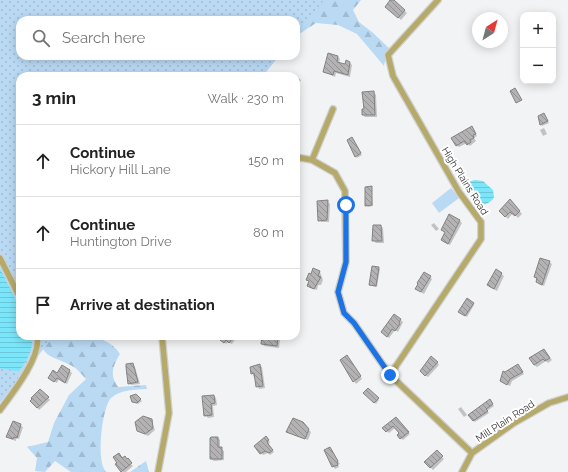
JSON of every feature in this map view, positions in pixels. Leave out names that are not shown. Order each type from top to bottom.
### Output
[{"type":"street","name":"High Plains Road","points":[[390,375],[481,238],[481,222],[459,192],[393,76],[388,60],[388,56],[438,0]]},
{"type":"street","points":[[312,160],[333,109]]},
{"type":"street","points":[[300,158],[312,160],[335,173],[345,191],[346,262],[338,292],[344,313],[354,323],[390,375],[472,453]]},
{"type":"street","points":[[0,258],[16,290]]},
{"type":"street","points":[[0,410],[32,360],[37,349],[37,340]]},
{"type":"street","points":[[158,472],[169,413],[162,340]]},
{"type":"street","name":"Mill Plain Road","points":[[462,472],[472,453],[514,423],[550,403],[568,397]]},
{"type":"green space","points":[[0,0],[324,0],[300,30],[300,16],[16,16],[16,60],[276,60],[266,72],[16,72],[16,340],[51,340],[0,403]]},
{"type":"green space","points":[[153,0],[361,0],[353,10],[359,22],[390,49],[386,56],[384,66],[357,34],[338,25],[316,23],[300,33],[300,16],[267,16]]},
{"type":"green space","points":[[451,188],[459,198],[439,213],[432,203]]},
{"type":"green space","points":[[41,340],[102,340],[113,346],[120,354],[113,370],[115,383],[118,387],[146,385],[147,389],[128,390],[115,395],[111,398],[108,404],[101,436],[101,459],[103,467],[107,472],[71,472],[55,461],[45,472],[35,471],[37,458],[27,447],[48,442],[54,423],[69,395],[86,379],[74,367],[46,353]]},
{"type":"green space","points":[[146,461],[149,472],[130,472]]},
{"type":"water","points":[[475,180],[483,181],[493,190],[493,199],[483,205],[478,204],[472,199],[464,187],[467,182]]},
{"type":"water","points":[[0,269],[16,300],[16,340],[32,340],[32,345],[28,358],[20,370],[15,371],[0,368]]},
{"type":"building","points":[[390,0],[394,0],[405,10],[398,18],[385,7]]},
{"type":"building","points":[[328,53],[338,56],[337,62],[345,64],[346,60],[350,62],[348,75],[334,71],[333,75],[323,72]]},
{"type":"building","points":[[515,88],[522,100],[516,103],[510,91]]},
{"type":"building","points":[[374,91],[375,115],[362,115],[362,109],[364,109],[362,92]]},
{"type":"building","points":[[544,113],[548,121],[540,125],[538,116]]},
{"type":"building","points":[[472,126],[476,134],[473,135],[474,138],[470,140],[471,142],[467,145],[464,141],[456,146],[451,138]]},
{"type":"building","points":[[352,137],[361,153],[355,157],[347,140]]},
{"type":"building","points":[[372,186],[372,205],[365,206],[365,187]]},
{"type":"building","points":[[510,199],[520,211],[515,216],[510,212],[505,217],[499,211]]},
{"type":"building","points":[[328,200],[327,220],[318,221],[317,201]]},
{"type":"building","points":[[449,214],[460,220],[448,244],[441,240],[445,232],[441,230]]},
{"type":"building","points":[[373,225],[381,225],[382,241],[372,241]]},
{"type":"building","points":[[540,258],[550,261],[542,285],[536,282],[537,278],[534,277]]},
{"type":"building","points":[[372,266],[379,267],[376,286],[369,285]]},
{"type":"building","points":[[313,268],[320,271],[318,276],[321,277],[314,289],[307,286],[309,281],[306,280],[309,273],[311,274]]},
{"type":"building","points":[[496,269],[502,273],[494,289],[487,285]]},
{"type":"building","points":[[424,272],[431,276],[421,292],[415,289]]},
{"type":"building","points":[[467,298],[474,303],[465,316],[458,312]]},
{"type":"building","points":[[394,314],[401,319],[399,322],[400,324],[395,331],[392,329],[387,337],[381,332]]},
{"type":"building","points":[[262,340],[278,340],[277,346],[261,344]]},
{"type":"building","points":[[544,349],[550,358],[545,361],[543,359],[534,365],[529,358]]},
{"type":"building","points":[[347,355],[361,376],[353,382],[340,360]]},
{"type":"building","points":[[431,356],[438,362],[425,376],[420,371]]},
{"type":"building","points":[[133,363],[138,382],[128,384],[126,364]]},
{"type":"building","points":[[260,364],[263,386],[256,387],[254,373],[251,374],[250,367]]},
{"type":"building","points":[[518,364],[523,372],[510,379],[507,385],[500,381],[503,371],[505,372]]},
{"type":"building","points":[[62,365],[70,370],[65,383],[57,378],[54,382],[48,378],[53,370],[57,373]]},
{"type":"building","points":[[368,388],[379,398],[374,403],[363,393]]},
{"type":"building","points":[[40,389],[49,397],[37,408],[30,401]]},
{"type":"building","points":[[136,394],[141,399],[137,403],[132,402],[130,396]]},
{"type":"building","points":[[214,395],[215,403],[211,404],[212,415],[204,416],[202,396]]},
{"type":"building","points":[[490,399],[493,404],[486,409],[488,411],[473,421],[468,415]]},
{"type":"building","points":[[143,416],[152,419],[153,428],[145,434],[137,431],[135,422]]},
{"type":"building","points":[[396,417],[409,432],[400,439],[397,435],[399,433],[393,426],[386,432],[382,428]]},
{"type":"building","points":[[293,418],[303,422],[309,429],[305,439],[286,432]]},
{"type":"building","points":[[13,421],[21,424],[17,438],[14,437],[13,439],[6,437]]},
{"type":"building","points":[[266,436],[269,440],[267,441],[268,444],[273,450],[269,453],[265,451],[260,454],[254,446]]},
{"type":"building","points":[[211,437],[218,437],[218,447],[222,447],[222,459],[210,459]]},
{"type":"building","points":[[330,447],[338,461],[338,465],[332,467],[324,450]]},
{"type":"building","points":[[437,450],[443,456],[430,468],[424,462]]},
{"type":"building","points":[[119,453],[122,458],[125,456],[132,463],[121,472],[115,464],[117,463],[113,457]]},
{"type":"route","points":[[346,205],[346,262],[338,292],[344,313],[354,323],[390,375]]}]
